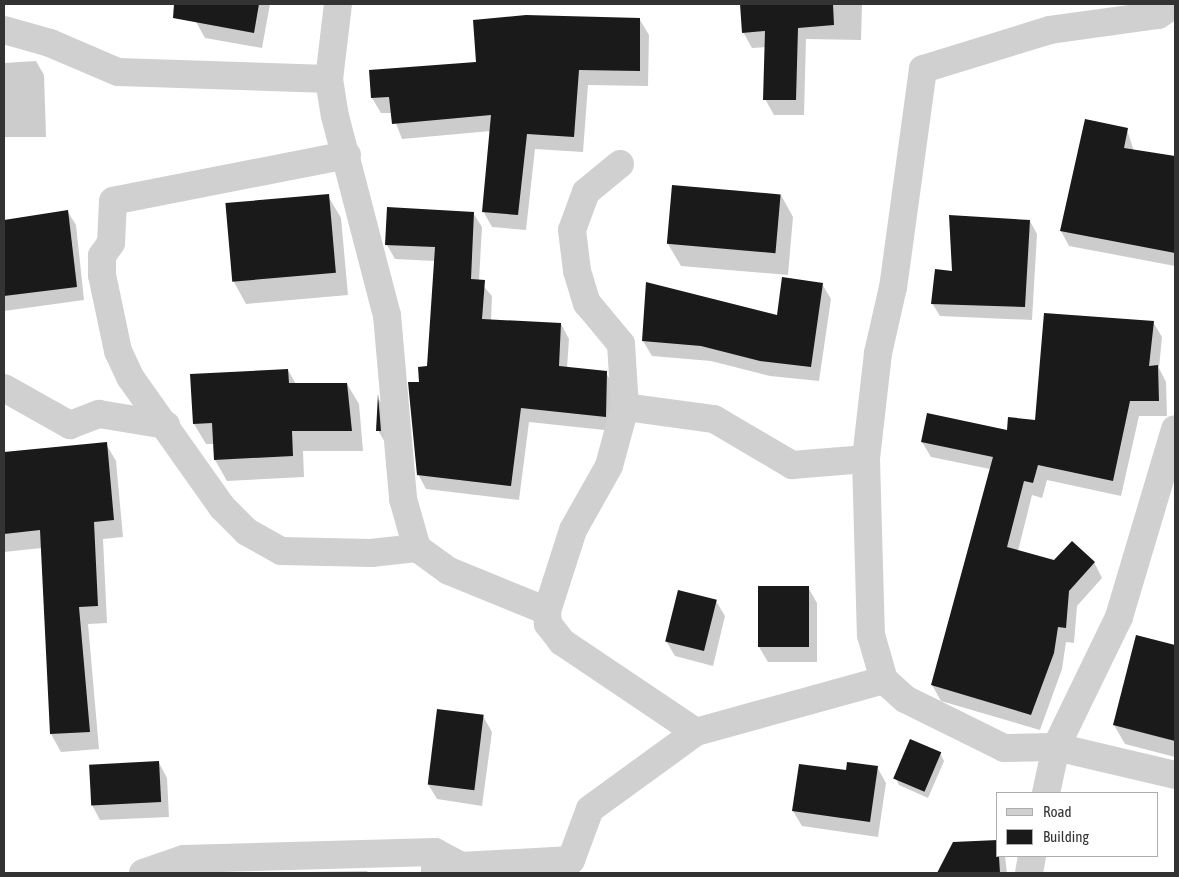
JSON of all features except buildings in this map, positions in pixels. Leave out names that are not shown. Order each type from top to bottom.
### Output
[{"type":"street","points":[[338,4],[329,79],[387,315],[402,499],[417,548],[449,570],[547,611]]},
{"type":"street","points":[[1175,4],[1158,15],[1050,30],[923,69],[893,287],[878,353],[866,459],[870,635],[884,680],[905,698],[1004,748],[1056,747],[1175,775]]},
{"type":"street","points":[[4,30],[50,43],[118,72],[329,79]]},
{"type":"street","points":[[347,155],[113,201],[110,243],[102,256],[102,275],[118,351],[130,377],[166,424],[222,506],[247,532],[281,551],[371,553],[417,548]]},
{"type":"street","points":[[620,164],[586,192],[572,230],[577,271],[588,302],[621,344],[625,407],[609,466],[573,530],[547,611],[548,624],[562,642],[696,732]]},
{"type":"street","points":[[4,388],[70,424],[99,414],[166,424]]},
{"type":"street","points":[[625,407],[714,419],[792,465],[866,459]]},
{"type":"street","points":[[1046,792],[1056,747],[1119,617],[1175,429]]},
{"type":"street","points":[[138,872],[184,860],[435,862],[461,866],[577,867],[590,809],[696,732],[884,680]]},
{"type":"street","points":[[1029,873],[1032,857]]}]
